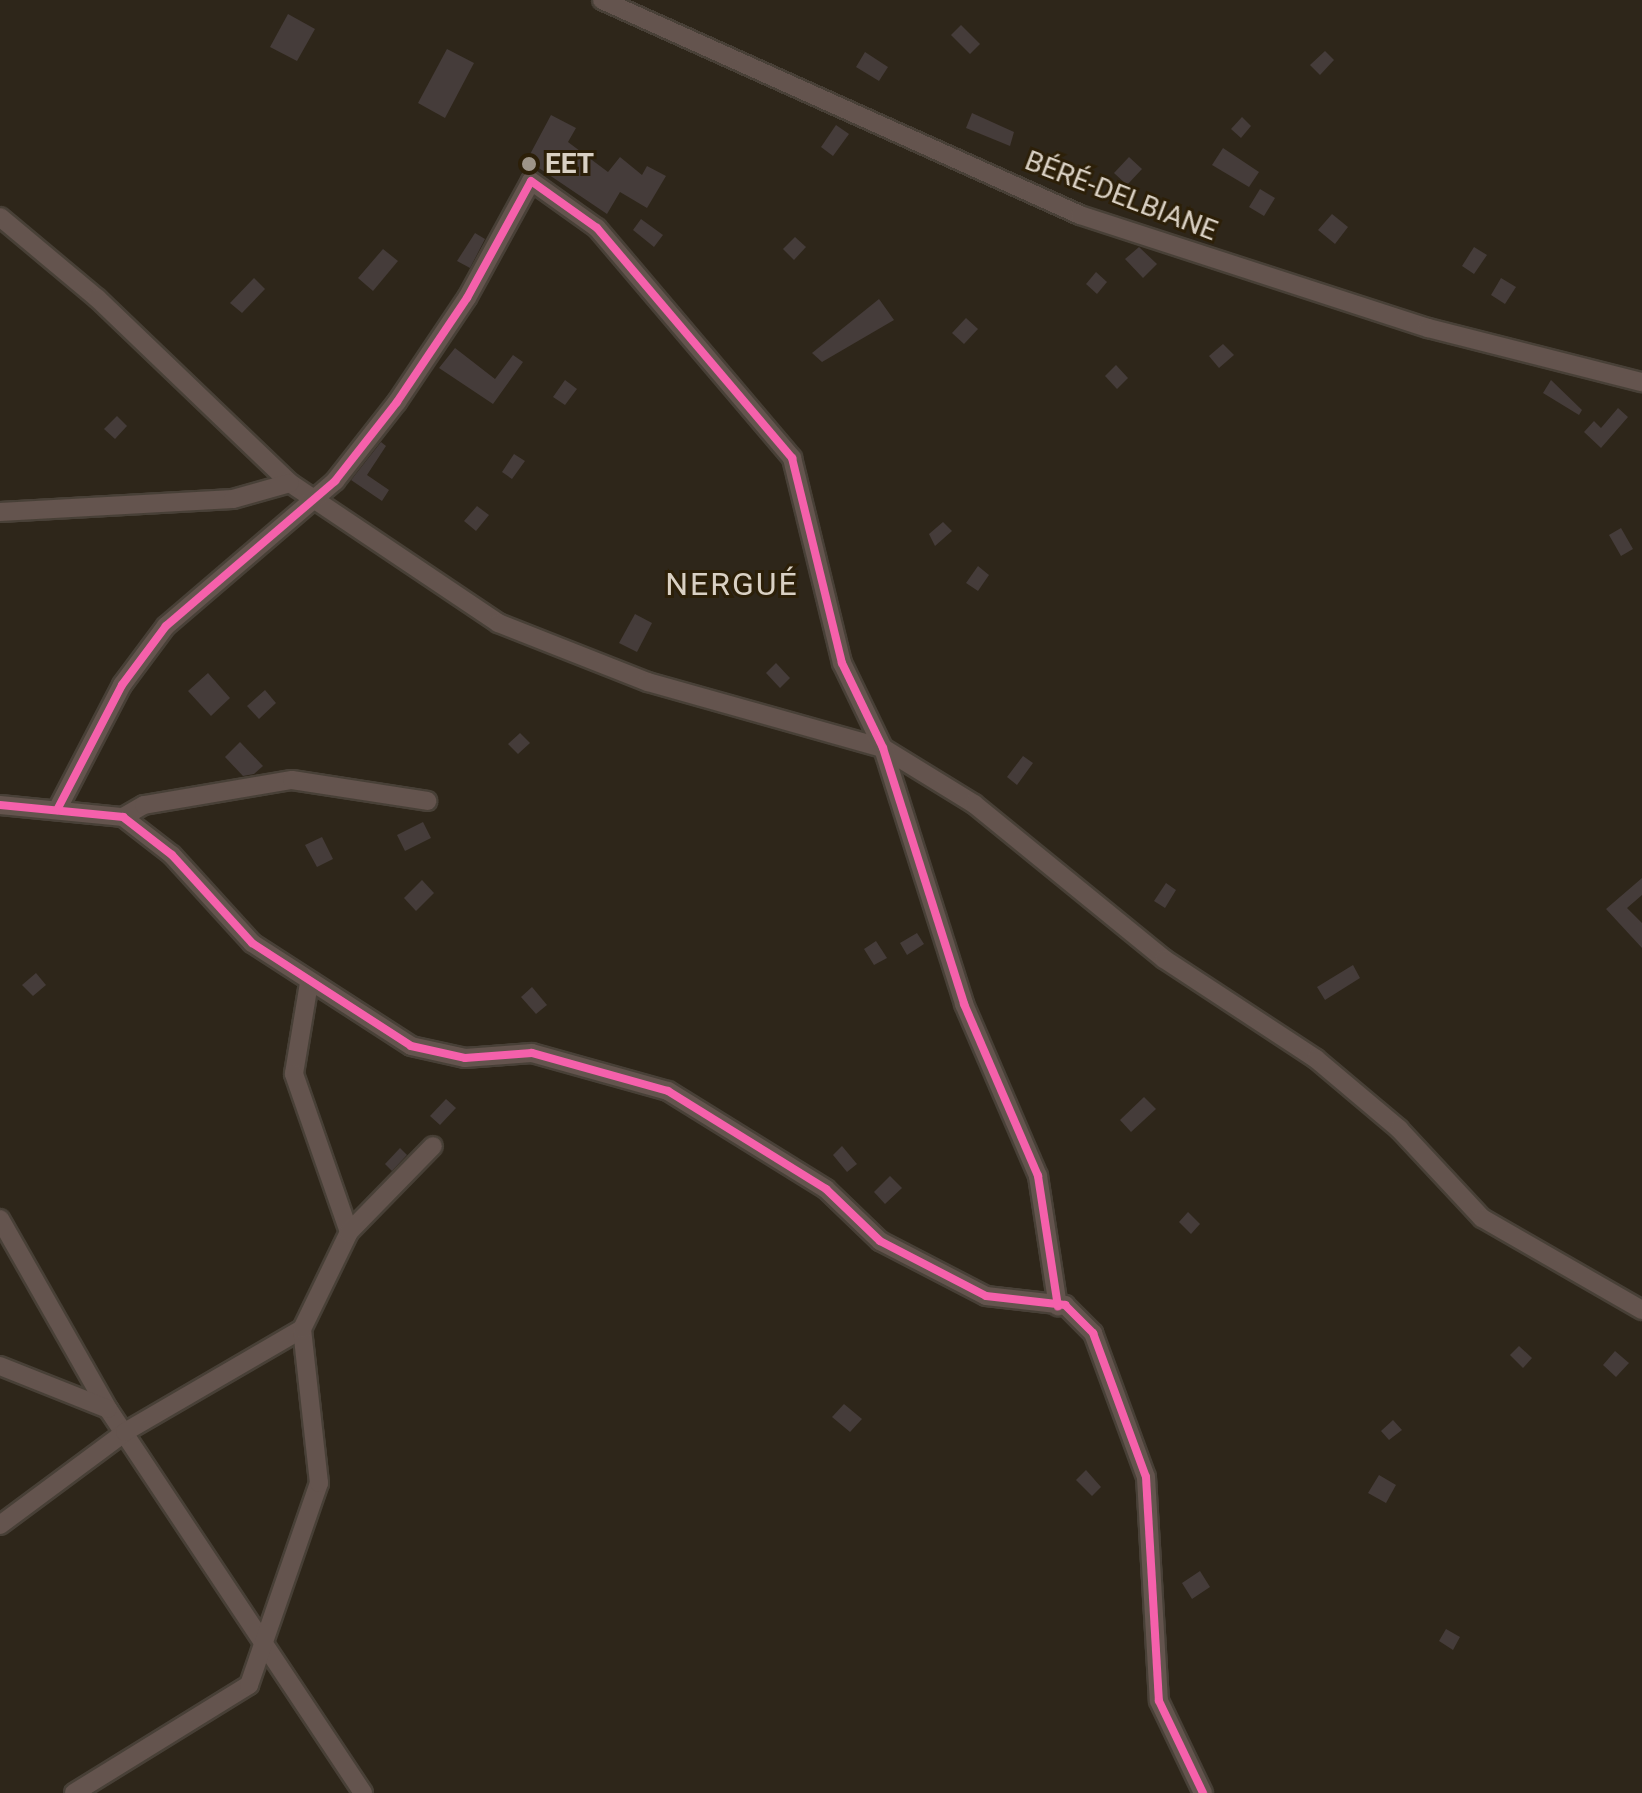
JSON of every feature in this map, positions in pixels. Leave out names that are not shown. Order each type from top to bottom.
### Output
[{"type":"street","name":"BÉRÉ-DELBIANE","points":[[602,0],[1080,215],[1428,328],[1642,382]]},
{"type":"street","points":[[57,810],[122,685],[166,626],[316,497],[397,402],[467,298],[531,181],[597,228],[792,458],[842,663],[883,748],[964,1004],[1038,1176],[1058,1306]]},
{"type":"street","points":[[0,217],[97,298],[290,483],[316,497],[498,623],[565,653],[883,748],[974,804],[1164,959],[1316,1059],[1399,1129],[1482,1218],[1642,1310]]},
{"type":"street","points":[[0,512],[233,499],[290,483]]},
{"type":"street","points":[[123,817],[144,805],[292,780],[427,801]]},
{"type":"street","points":[[0,805],[123,817],[172,855],[252,943],[309,983],[411,1046],[465,1058],[532,1053],[668,1091],[826,1189],[880,1241],[986,1296],[1058,1306],[1093,1333],[1146,1477],[1159,1701],[1203,1793]]},
{"type":"street","points":[[309,983],[294,1074],[349,1232]]},
{"type":"street","points":[[74,1793],[234,1700],[249,1685],[319,1483],[302,1329],[349,1232],[433,1146]]},
{"type":"street","points":[[0,1219],[108,1409],[363,1793]]},
{"type":"street","points":[[0,1525],[125,1432],[302,1329]]},
{"type":"street","points":[[0,1366],[108,1409]]},
{"type":"building","points":[[288,14],[315,29],[297,61],[270,47]]},
{"type":"building","points":[[961,25],[980,44],[970,54],[951,35]]},
{"type":"building","points":[[447,49],[474,63],[445,118],[418,103]]},
{"type":"building","points":[[1325,51],[1334,60],[1320,75],[1310,65]]},
{"type":"building","points":[[865,52],[888,67],[879,81],[856,67]]},
{"type":"building","points":[[972,113],[1014,132],[1010,146],[966,128]]},
{"type":"building","points":[[551,115],[576,128],[568,142],[608,172],[620,157],[642,175],[647,166],[666,176],[647,208],[620,192],[607,214],[527,160]]},
{"type":"building","points":[[1242,117],[1251,126],[1241,138],[1231,129]]},
{"type":"building","points":[[836,125],[849,134],[833,156],[821,147]]},
{"type":"building","points":[[1223,148],[1259,172],[1249,187],[1212,165]]},
{"type":"building","points":[[1129,157],[1142,169],[1127,185],[1114,173]]},
{"type":"building","points":[[1260,189],[1275,198],[1264,216],[1249,207]]},
{"type":"building","points":[[1332,214],[1348,227],[1335,244],[1318,230]]},
{"type":"building","points":[[641,219],[663,235],[654,247],[633,230]]},
{"type":"building","points":[[475,233],[485,239],[470,268],[457,261]]},
{"type":"building","points":[[795,237],[806,247],[794,260],[783,249]]},
{"type":"building","points":[[1139,247],[1157,264],[1143,278],[1125,259]]},
{"type":"building","points":[[1474,247],[1487,255],[1474,274],[1462,266]]},
{"type":"building","points":[[383,249],[398,261],[373,291],[358,278]]},
{"type":"building","points":[[1096,272],[1107,282],[1097,294],[1086,284]]},
{"type":"building","points":[[254,278],[265,289],[242,313],[230,303]]},
{"type":"building","points":[[1501,278],[1516,287],[1505,304],[1491,295]]},
{"type":"building","points":[[879,299],[894,320],[822,362],[812,353]]},
{"type":"building","points":[[966,318],[978,329],[964,344],[952,333]]},
{"type":"building","points":[[1223,344],[1234,355],[1219,368],[1209,356]]},
{"type":"building","points":[[455,348],[495,379],[513,355],[523,362],[493,404],[439,368]]},
{"type":"building","points":[[1116,365],[1128,378],[1117,389],[1105,376]]},
{"type":"building","points":[[565,380],[577,389],[565,405],[553,397]]},
{"type":"building","points":[[1551,380],[1582,410],[1579,415],[1543,393]]},
{"type":"building","points":[[1618,408],[1628,417],[1601,448],[1584,432],[1594,421],[1601,428]]},
{"type":"building","points":[[117,416],[127,426],[115,439],[104,429]]},
{"type":"building","points":[[381,442],[386,446],[367,475],[389,490],[382,501],[351,480]]},
{"type":"building","points":[[514,454],[525,461],[512,479],[502,472]]},
{"type":"building","points":[[477,506],[489,515],[476,531],[464,521]]},
{"type":"building","points":[[943,522],[952,531],[935,546],[929,534]]},
{"type":"building","points":[[1621,528],[1633,549],[1621,556],[1609,535]]},
{"type":"building","points":[[978,566],[989,575],[978,591],[966,583]]},
{"type":"building","points":[[635,614],[652,623],[637,652],[619,643]]},
{"type":"building","points":[[776,663],[790,678],[780,688],[766,673]]},
{"type":"building","points":[[208,673],[230,698],[211,716],[188,691]]},
{"type":"building","points":[[265,690],[276,703],[259,719],[247,706]]},
{"type":"building","points":[[520,733],[530,743],[518,754],[508,744]]},
{"type":"building","points":[[240,742],[263,766],[254,774],[243,776],[225,757]]},
{"type":"building","points":[[1023,756],[1033,763],[1017,785],[1007,777]]},
{"type":"building","points":[[423,822],[431,838],[405,851],[397,835]]},
{"type":"building","points":[[322,837],[333,859],[317,867],[305,845]]},
{"type":"building","points":[[1642,878],[1642,895],[1627,908],[1642,923],[1642,948],[1606,909]]},
{"type":"building","points":[[422,880],[434,893],[416,911],[404,898]]},
{"type":"building","points":[[1166,883],[1176,890],[1165,908],[1154,901]]},
{"type":"building","points":[[917,933],[924,944],[907,955],[900,943]]},
{"type":"building","points":[[876,941],[887,958],[874,965],[864,949]]},
{"type":"building","points":[[1353,965],[1360,978],[1325,1000],[1317,987]]},
{"type":"building","points":[[36,973],[46,985],[33,996],[22,985]]},
{"type":"building","points":[[532,987],[547,1005],[536,1014],[521,997]]},
{"type":"building","points":[[1144,1097],[1156,1109],[1131,1132],[1120,1120]]},
{"type":"building","points":[[446,1099],[456,1108],[440,1125],[430,1116]]},
{"type":"building","points":[[842,1146],[857,1164],[847,1172],[833,1155]]},
{"type":"building","points":[[400,1148],[407,1155],[392,1171],[385,1164]]},
{"type":"building","points":[[890,1176],[902,1188],[885,1204],[874,1192]]},
{"type":"building","points":[[1188,1212],[1200,1224],[1191,1234],[1179,1222]]},
{"type":"building","points":[[1519,1346],[1532,1358],[1523,1368],[1510,1355]]},
{"type":"building","points":[[1615,1351],[1629,1363],[1616,1377],[1603,1365]]},
{"type":"building","points":[[844,1404],[862,1419],[850,1432],[832,1417]]},
{"type":"building","points":[[1393,1420],[1402,1430],[1389,1440],[1381,1431]]},
{"type":"building","points":[[1086,1470],[1101,1487],[1092,1496],[1076,1480]]},
{"type":"building","points":[[1379,1475],[1396,1485],[1386,1503],[1368,1493]]},
{"type":"building","points":[[1200,1571],[1210,1587],[1192,1599],[1182,1583]]},
{"type":"building","points":[[1446,1629],[1460,1637],[1453,1650],[1439,1641]]},
{"type":"cycle path","points":[[57,810],[122,685],[166,626],[335,481],[397,402],[467,298],[531,181],[597,228],[792,458],[842,663],[883,748],[964,1004],[1038,1176],[1058,1306]]},
{"type":"cycle path","points":[[0,805],[123,817],[172,855],[252,943],[411,1046],[465,1058],[532,1053],[668,1091],[826,1189],[880,1241],[986,1296],[1065,1305],[1093,1333],[1146,1477],[1159,1701],[1203,1793]]},
{"type":"place","name":"EET","points":[[529,164]]},
{"type":"district","name":"NERGUÉ","points":[[732,584]]}]
